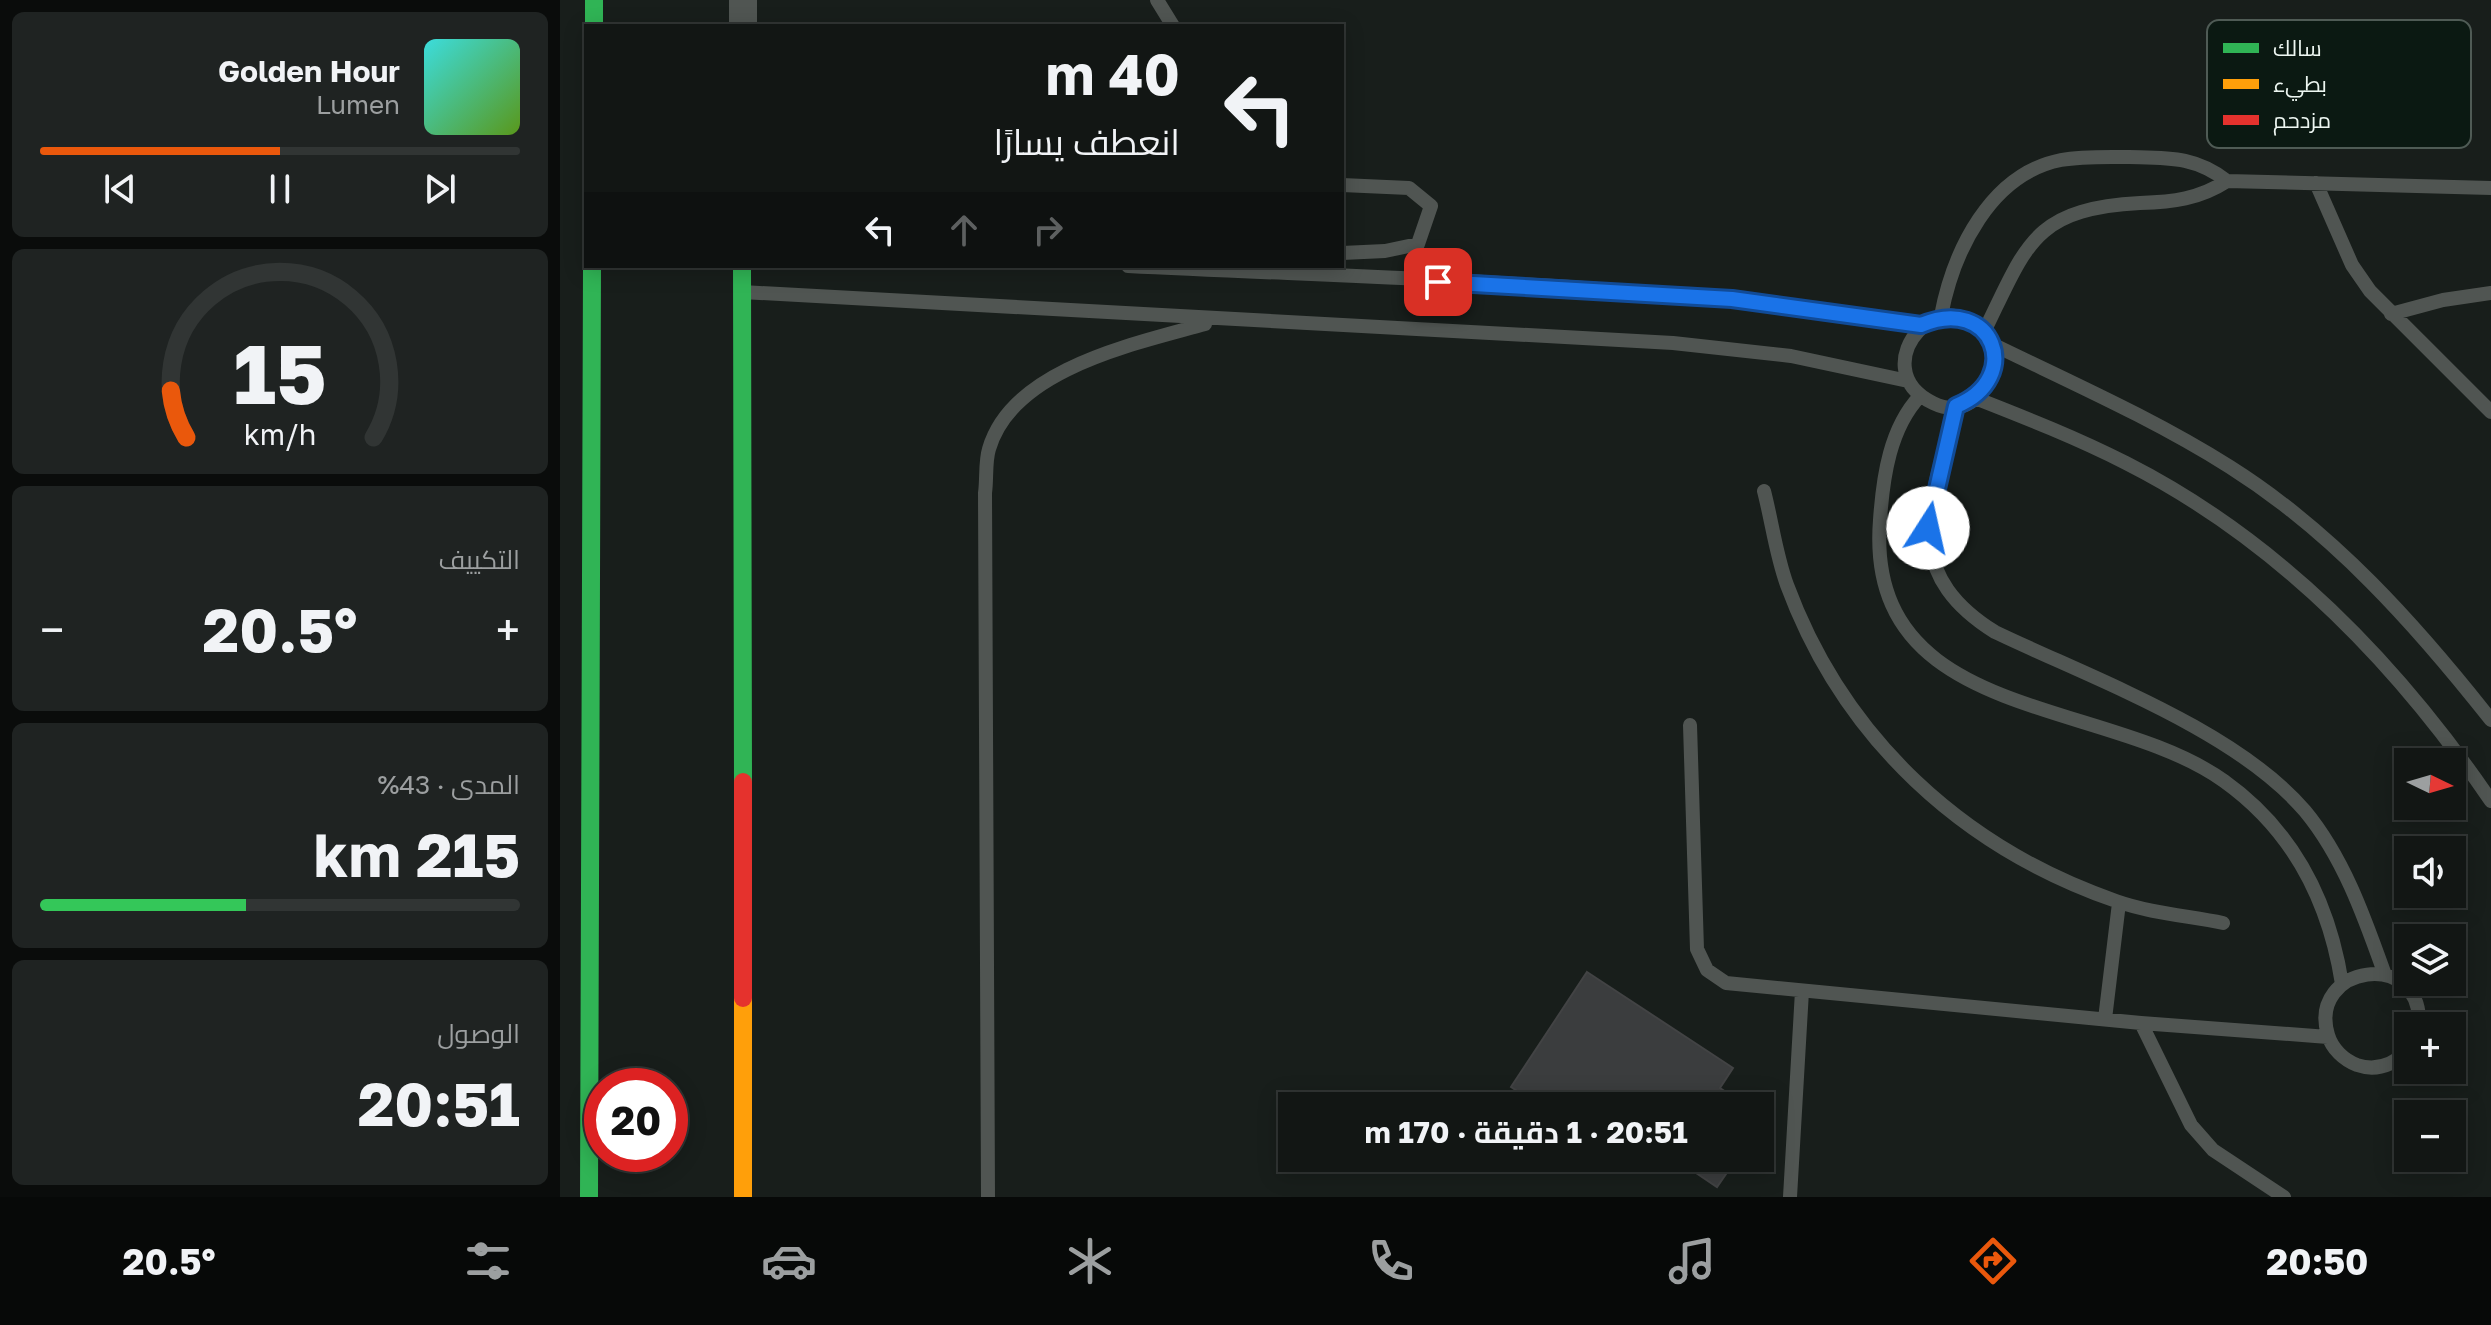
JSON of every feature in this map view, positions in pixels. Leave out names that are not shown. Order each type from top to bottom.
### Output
[{"type":"main road","points":[[594,0],[594,24]]},
{"type":"main road","points":[[589,1197],[592,268]]},
{"type":"main road","points":[[742,268],[743,1197]]},
{"type":"street","points":[[743,0],[743,24]]},
{"type":"lane","points":[[1157,0],[1172,24]]},
{"type":"lane","points":[[1941,316],[1947,287],[1972,231],[1993,199],[2024,174],[2060,160],[2187,158],[2209,167],[2227,181]]},
{"type":"lane","points":[[2491,188],[2227,181],[2191,199],[2081,209],[2053,223],[2029,245],[1988,338],[1995,364],[1989,383],[1975,398],[1956,406],[1937,405],[1920,396],[1908,381],[1904,361],[1909,341],[1921,325],[1941,316],[1957,316],[1988,338],[2147,419],[2232,468],[2310,527],[2382,592],[2491,720]]},
{"type":"lane","points":[[2316,183],[2352,265],[2391,314],[2491,412]]},
{"type":"lane","points":[[1344,185],[1409,188],[1431,206],[1418,244],[1385,251],[1344,253]]},
{"type":"lane","points":[[1166,268],[1719,297],[1921,325]]},
{"type":"lane","points":[[1262,273],[1273,268]]},
{"type":"lane","points":[[741,292],[1733,348],[1835,364],[1908,381]]},
{"type":"lane","points":[[2391,314],[2443,300],[2491,293]]},
{"type":"lane","points":[[988,1197],[985,493],[989,449],[1011,407],[1054,377],[1097,357],[1216,320]]},
{"type":"lane","points":[[1920,396],[1897,429],[1880,511],[1877,550],[1884,589],[1901,626],[1927,656],[1963,677],[2185,759],[2222,780],[2257,807],[2286,839],[2308,872],[2336,945],[2342,984]]},
{"type":"lane","points":[[1975,398],[2128,464],[2204,509],[2276,560],[2342,618],[2403,683],[2491,801]]},
{"type":"lane","points":[[1956,406],[1928,528],[1932,561],[1946,591],[1967,615],[1995,632],[2194,728],[2235,750],[2273,778],[2305,812],[2332,850],[2367,925],[2385,975]]},
{"type":"lane","points":[[1764,491],[1787,584],[1827,671],[1882,749],[1951,814],[2031,867],[2119,903],[2223,923]]},
{"type":"lane","points":[[1690,725],[1697,949],[1707,970],[1726,983],[2141,1023],[2328,1037]]},
{"type":"lane","points":[[2105,1019],[2119,903]]},
{"type":"lane","points":[[2394,1060],[2387,1065],[2360,1066],[2336,1051],[2328,1037],[2327,1007],[2342,984],[2362,974],[2385,975],[2397,980],[2414,997],[2417,1012]]},
{"type":"lane","points":[[1790,1197],[1802,991]]},
{"type":"lane","points":[[2141,1023],[2191,1125],[2213,1150],[2284,1197]]},
{"type":"building","points":[[1587,972],[1733,1068],[1720,1088],[1726,1092],[1519,1092],[1511,1087]]},
{"type":"building","points":[[1695,1172],[1727,1172],[1717,1187]]},
{"type":"traffic: fast","points":[[594,0],[594,24]]},
{"type":"traffic: fast","points":[[589,1197],[592,268]]},
{"type":"traffic: fast","points":[[742,268],[743,782]]},
{"type":"traffic: slow","points":[[743,998],[743,1197]]},
{"type":"traffic: jam","points":[[743,782],[743,998]]},
{"type":"route","points":[[1438,282],[1668,293],[1827,310],[1921,325],[1941,316],[1957,316],[1972,321],[1992,344],[1995,364],[1989,383],[1975,398],[1956,406],[1933,495],[1928,528]]}]
